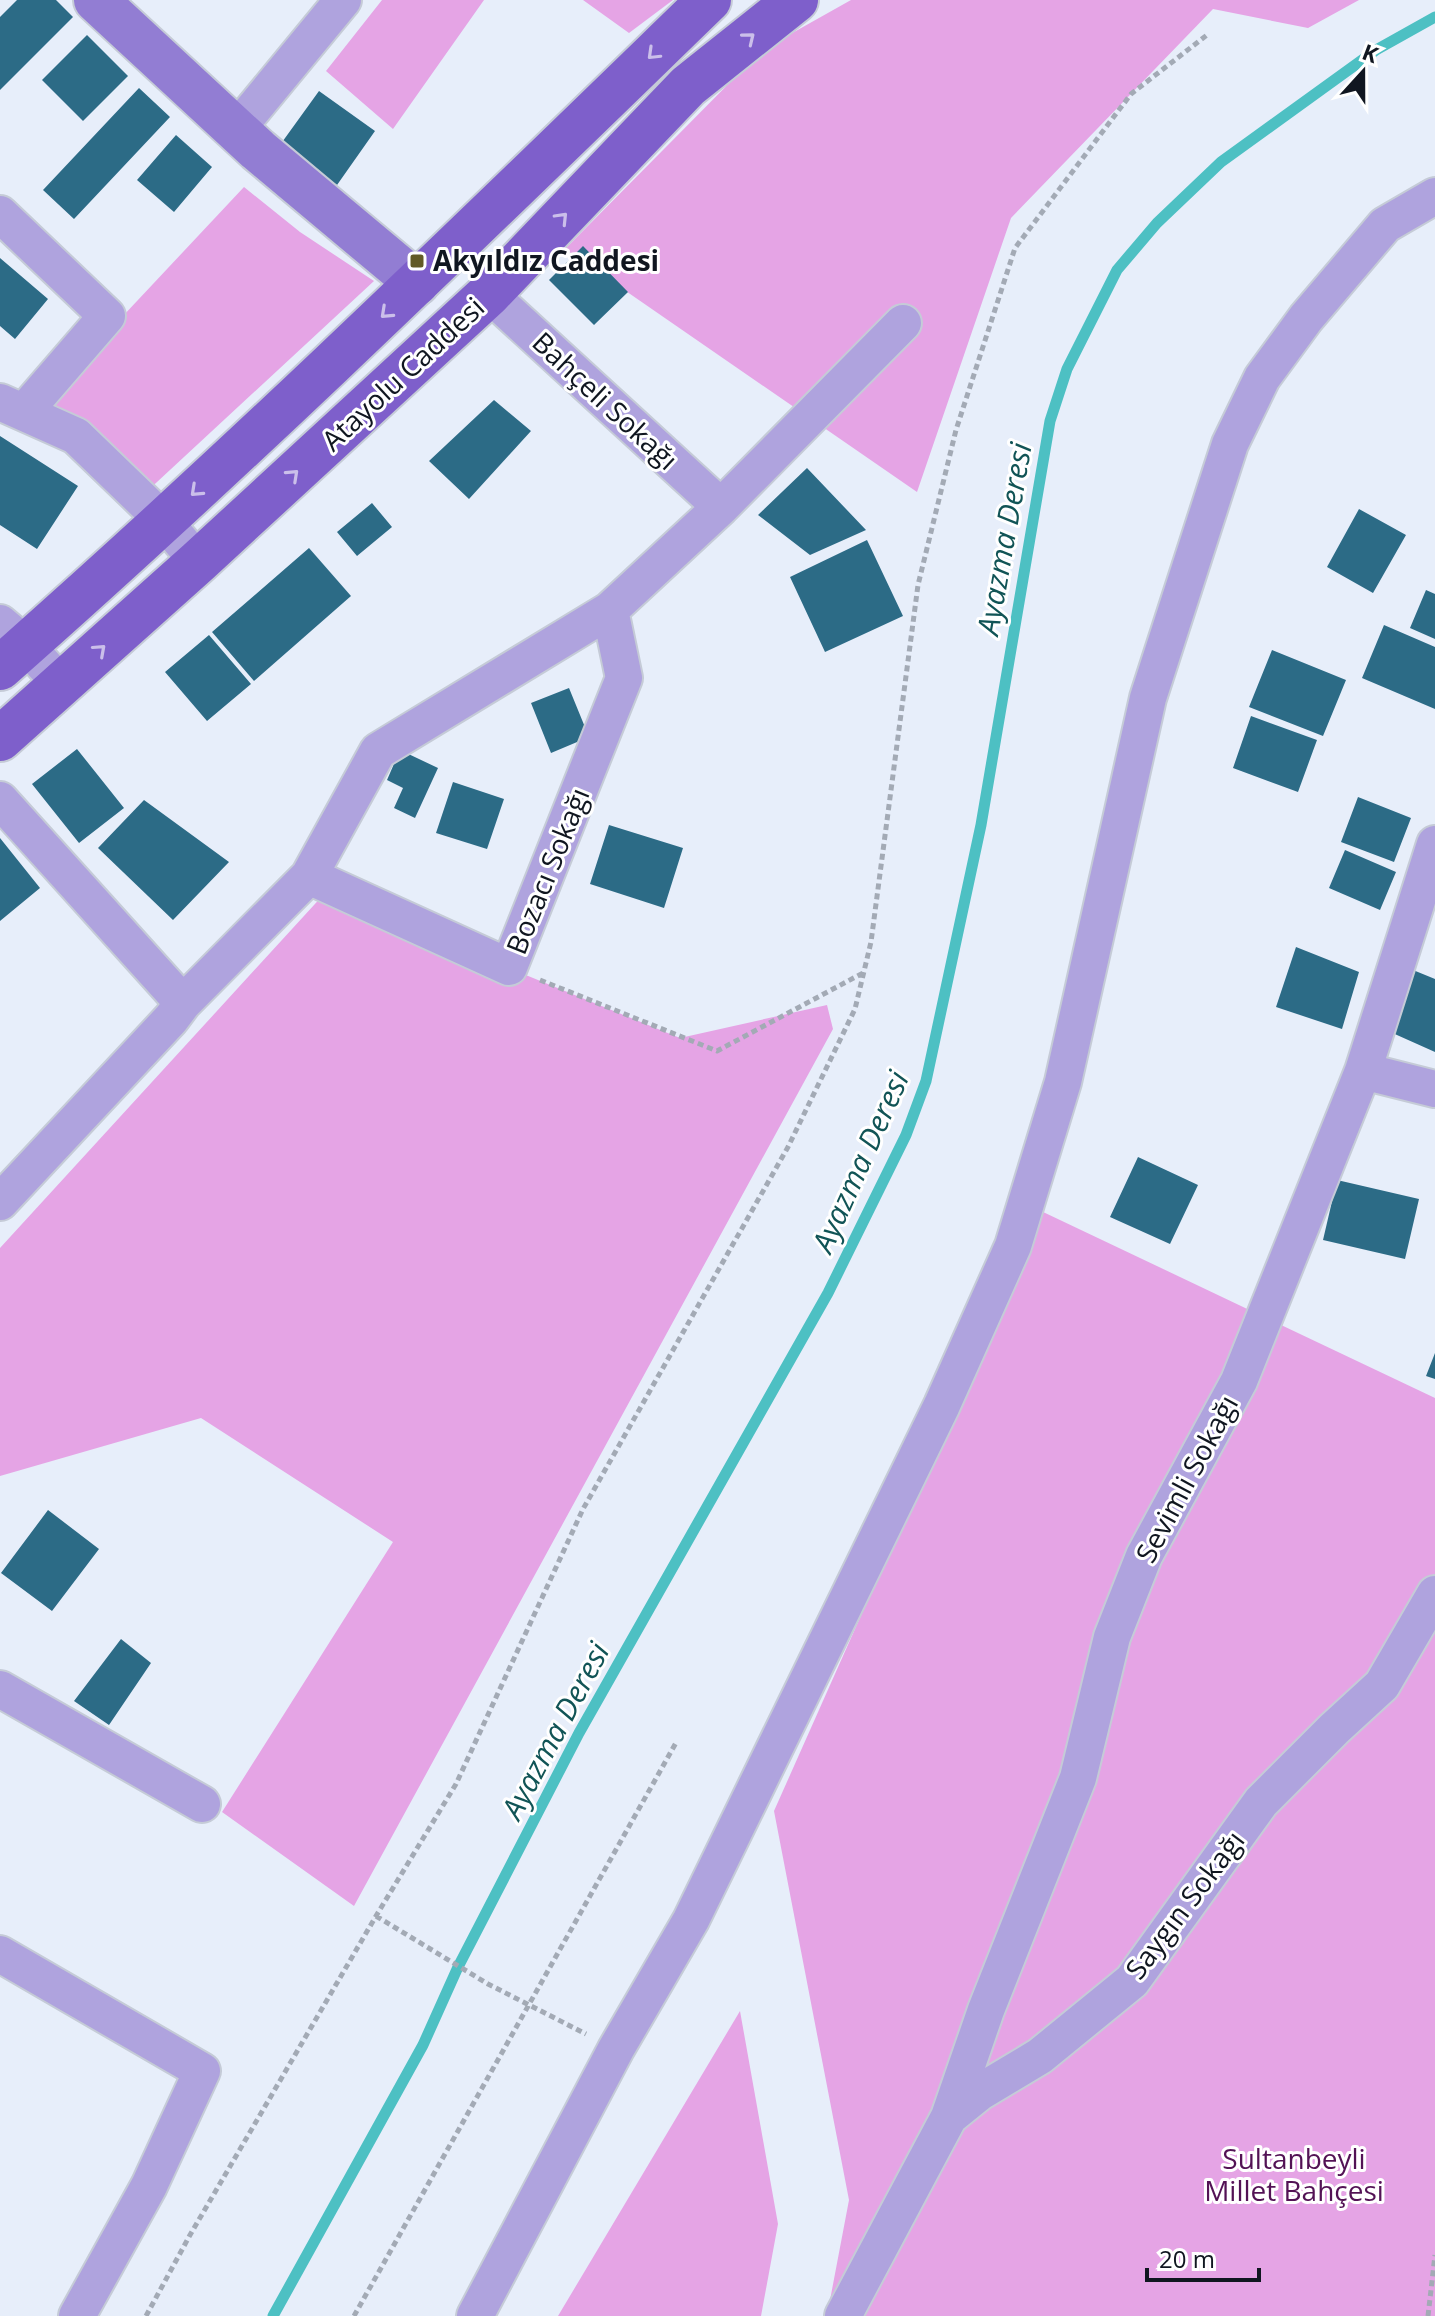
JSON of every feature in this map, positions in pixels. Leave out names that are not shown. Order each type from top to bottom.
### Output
[{"type":"main road","name":"Atayolu Caddesi","points":[[9,645],[164,521],[417,283],[709,0]]},
{"type":"main road","name":"Atayolu Caddesi","points":[[0,739],[489,294],[688,86],[796,0]]},
{"type":"street","points":[[96,0],[236,130],[417,283]]},
{"type":"street","points":[[236,130],[343,0]]},
{"type":"street","points":[[475,2316],[616,2049],[691,1920],[942,1405],[1013,1246],[1063,1082],[1148,698],[1230,444],[1262,378],[1306,318],[1385,225],[1435,196]]},
{"type":"street","points":[[0,214],[107,316],[12,407],[76,436],[164,521],[198,562]]},
{"type":"street","name":"Bahçeli Sokağı","points":[[489,294],[721,507]]},
{"type":"street","points":[[0,1202],[183,1003],[309,876],[378,751],[610,610],[721,507],[903,323]]},
{"type":"street","name":"Bozacı Sokağı","points":[[309,876],[509,967],[624,678],[610,610]]},
{"type":"street","points":[[9,645],[61,684]]},
{"type":"street","points":[[0,800],[183,1003]]},
{"type":"street","name":"Sevimli Sokağı","points":[[949,2117],[986,2010],[1078,1778],[1112,1637],[1144,1556],[1239,1381],[1363,1071],[1435,844]]},
{"type":"street","points":[[1363,1071],[1435,1089]]},
{"type":"street","name":"Saygın Sokağı","points":[[843,2316],[949,2117],[980,2092],[1040,2056],[1132,1981],[1261,1802],[1382,1685],[1435,1594]]},
{"type":"street","points":[[0,1689],[202,1804]]},
{"type":"street","points":[[0,1954],[202,2071],[149,2186],[77,2316]]},
{"type":"path","points":[[146,2316],[376,1916],[456,1784],[583,1509],[788,1147],[855,1009],[871,942],[918,585],[956,430],[1015,248],[1131,94],[1207,35]]},
{"type":"path","points":[[509,967],[717,1051],[863,973]]},
{"type":"path","points":[[354,2316],[677,1741]]},
{"type":"path","points":[[376,1916],[488,1984],[616,2049]]},
{"type":"path","points":[[1428,2316],[1435,2255]]},
{"type":"green space","points":[[382,0],[484,0],[393,129],[326,71]]},
{"type":"green space","points":[[583,0],[673,0],[629,33]]},
{"type":"green space","points":[[851,0],[1359,0],[1308,28],[1213,9],[1011,218],[917,492],[565,249],[762,50]]},
{"type":"green space","points":[[244,187],[300,232],[374,281],[143,495],[31,414]]},
{"type":"green space","points":[[325,893],[680,1038],[827,1005],[833,1029],[354,1906],[222,1812],[393,1542],[201,1418],[0,1476],[0,1248]]},
{"type":"green space","name":"Sultanbeyli Millet Bahçesi","points":[[1041,1211],[1435,1398],[1435,2316],[827,2316],[849,2200],[774,1811]]},
{"type":"green space","points":[[740,2011],[778,2224],[761,2316],[558,2316]]},
{"type":"building","points":[[17,0],[56,0],[73,17],[0,90],[0,17]]},
{"type":"building","points":[[87,35],[128,76],[83,121],[42,80]]},
{"type":"building","points":[[139,88],[170,117],[74,219],[43,190]]},
{"type":"building","points":[[319,91],[375,131],[337,185],[280,145]]},
{"type":"building","points":[[176,135],[212,167],[174,212],[137,180]]},
{"type":"building","points":[[583,246],[628,292],[594,325],[549,280]]},
{"type":"building","points":[[0,258],[48,299],[15,339],[0,326]]},
{"type":"building","points":[[494,400],[531,431],[469,499],[429,461]]},
{"type":"building","points":[[0,436],[78,486],[37,549],[0,525]]},
{"type":"building","points":[[807,468],[866,530],[810,555],[758,515]]},
{"type":"building","points":[[372,503],[392,527],[357,556],[337,532]]},
{"type":"building","points":[[1359,509],[1406,535],[1373,593],[1327,567]]},
{"type":"building","points":[[867,540],[903,616],[825,652],[790,577]]},
{"type":"building","points":[[309,548],[351,596],[254,681],[212,632]]},
{"type":"building","points":[[1426,590],[1435,594],[1435,639],[1410,628]]},
{"type":"building","points":[[1384,625],[1435,647],[1435,709],[1362,678]]},
{"type":"building","points":[[209,635],[251,684],[207,721],[165,672]]},
{"type":"building","points":[[1272,650],[1346,680],[1323,736],[1249,707]]},
{"type":"building","points":[[569,688],[589,737],[551,753],[531,703]]},
{"type":"building","points":[[1251,716],[1317,740],[1298,792],[1233,768]]},
{"type":"building","points":[[77,749],[124,808],[79,843],[32,784]]},
{"type":"building","points":[[400,750],[438,768],[415,818],[394,808],[403,788],[387,780]]},
{"type":"building","points":[[453,782],[504,799],[487,849],[436,833]]},
{"type":"building","points":[[1358,797],[1411,818],[1394,862],[1341,842]]},
{"type":"building","points":[[144,800],[229,862],[173,920],[98,848]]},
{"type":"building","points":[[609,825],[683,848],[664,908],[590,884]]},
{"type":"building","points":[[0,838],[40,888],[0,921]]},
{"type":"building","points":[[1345,850],[1396,872],[1380,910],[1329,888]]},
{"type":"building","points":[[1296,947],[1359,972],[1342,1029],[1276,1007]]},
{"type":"building","points":[[1413,970],[1435,979],[1435,1052],[1388,1031]]},
{"type":"building","points":[[1138,1157],[1198,1185],[1170,1244],[1110,1217]]},
{"type":"building","points":[[1337,1180],[1419,1199],[1405,1259],[1323,1240]]},
{"type":"building","points":[[1435,1353],[1435,1379],[1426,1376]]},
{"type":"building","points":[[48,1510],[99,1549],[52,1611],[1,1573]]},
{"type":"building","points":[[121,1639],[151,1663],[109,1725],[74,1701]]},
{"type":"waterway","name":"Ayazma Deresi","points":[[273,2316],[423,2045],[458,1967],[579,1733],[828,1293],[906,1135],[926,1081],[981,825],[1050,421],[1067,369],[1117,270],[1157,223],[1221,162],[1376,50],[1435,17]]},
{"type":"place","name":"Akyıldız Caddesi","points":[[417,261]]}]
